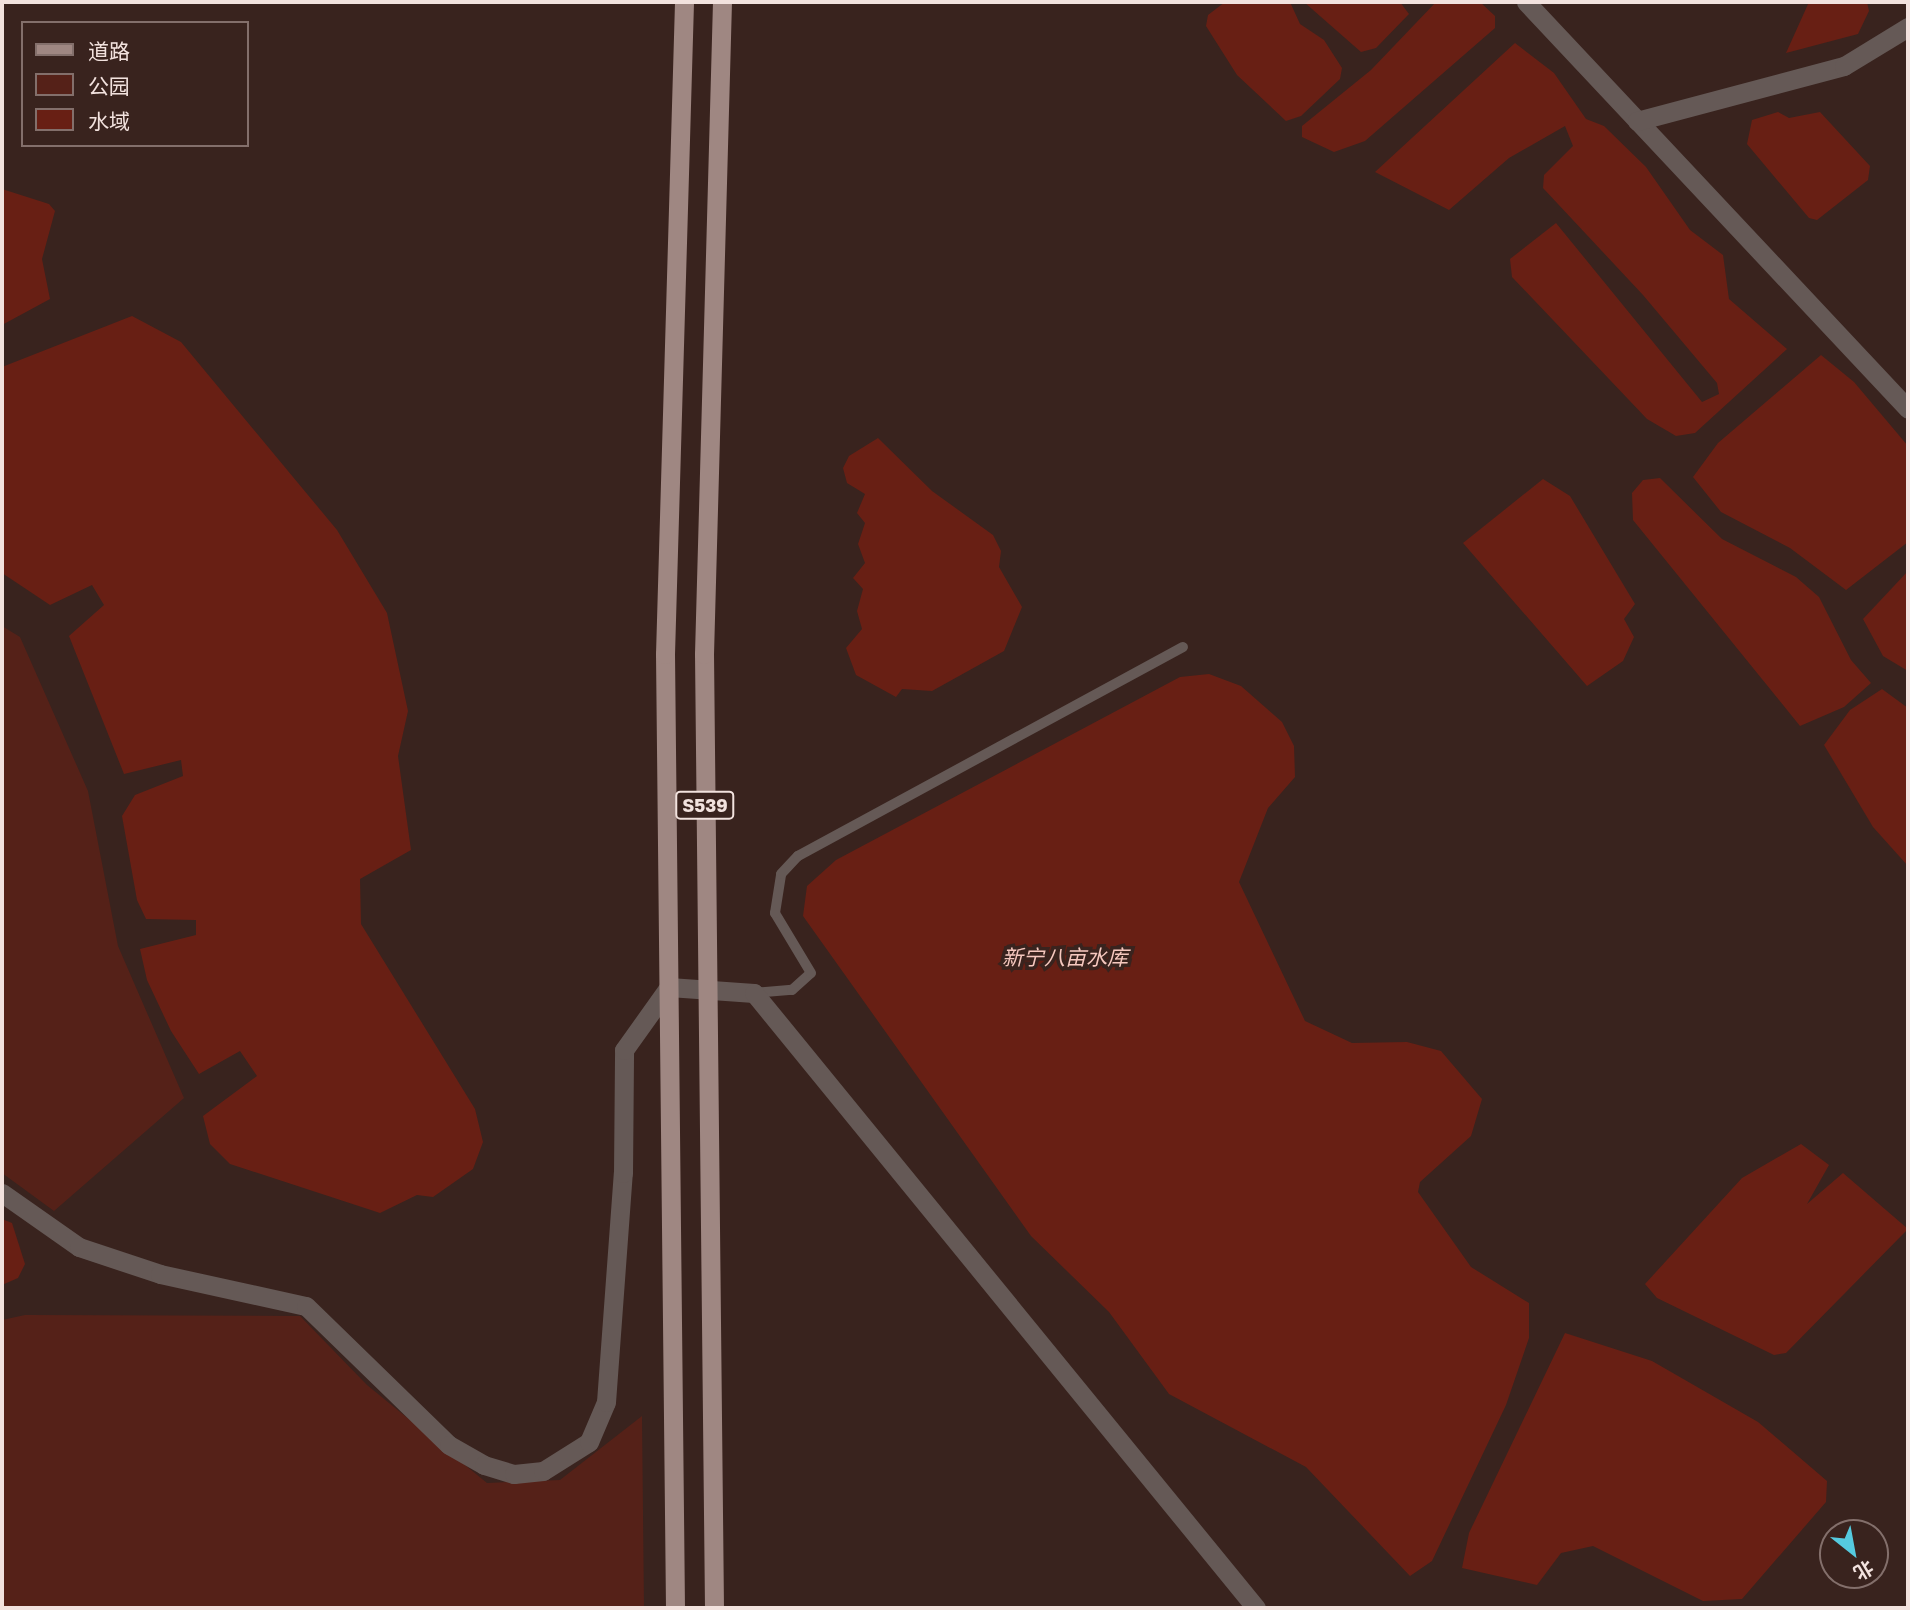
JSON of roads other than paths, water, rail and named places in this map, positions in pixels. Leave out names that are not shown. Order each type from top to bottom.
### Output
[{"type":"main road","name":"S539","points":[[676,1608],[666,641],[684,2]]},
{"type":"main road","name":"S539","points":[[714,1608],[704,654],[722,2]]},
{"type":"street","points":[[1526,2],[1908,409]]},
{"type":"street","points":[[1637,121],[1844,66],[1908,27]]},
{"type":"street","points":[[2,1193],[79,1247],[160,1273],[306,1306],[449,1445],[484,1465],[514,1474],[543,1471],[589,1441],[606,1402],[622,1185],[624,1050],[669,987],[707,987],[754,993],[1256,1608]]},
{"type":"lane","points":[[754,993],[792,990],[811,973],[775,913],[781,874],[798,856],[1183,647]]},
{"type":"water","points":[[1225,2],[1290,2],[1300,24],[1324,40],[1342,68],[1340,79],[1301,116],[1286,121],[1237,75],[1206,26],[1208,15]]},
{"type":"water","points":[[1304,2],[1400,2],[1409,14],[1376,48],[1361,52]]},
{"type":"water","points":[[1436,2],[1480,2],[1495,16],[1495,28],[1365,141],[1334,152],[1302,137],[1302,126],[1371,70]]},
{"type":"water","points":[[1809,2],[1867,2],[1869,11],[1858,34],[1786,53]]},
{"type":"water","points":[[1515,43],[1554,73],[1586,119],[1604,126],[1646,167],[1690,230],[1723,255],[1729,299],[1787,349],[1695,433],[1676,436],[1647,419],[1512,277],[1510,259],[1556,223],[1702,402],[1719,394],[1717,383],[1643,295],[1543,188],[1544,175],[1573,146],[1565,126],[1509,158],[1449,210],[1375,172]]},
{"type":"water","points":[[1778,112],[1789,118],[1820,112],[1870,166],[1868,180],[1817,220],[1809,218],[1747,144],[1752,120]]},
{"type":"water","points":[[2,189],[49,204],[55,211],[42,259],[50,299],[2,325]]},
{"type":"water","points":[[132,316],[181,342],[337,530],[387,613],[408,711],[398,756],[411,850],[360,879],[361,924],[475,1109],[483,1142],[473,1169],[433,1197],[417,1195],[380,1213],[230,1164],[210,1144],[203,1116],[257,1076],[240,1051],[199,1074],[171,1031],[147,980],[140,949],[196,935],[196,920],[146,919],[137,900],[122,816],[135,795],[183,776],[181,760],[124,774],[69,636],[104,605],[92,585],[50,605],[2,573],[2,367]]},
{"type":"water","points":[[1821,355],[1854,382],[1908,446],[1908,542],[1846,590],[1790,548],[1721,512],[1693,477],[1718,443]]},
{"type":"water","points":[[878,438],[932,491],[993,535],[1001,551],[999,567],[1022,607],[1004,651],[932,691],[902,689],[896,697],[856,675],[846,648],[862,629],[857,611],[863,589],[853,578],[865,563],[858,544],[865,523],[857,513],[865,494],[847,483],[843,468],[849,456]]},
{"type":"water","points":[[1660,478],[1722,539],[1796,577],[1819,597],[1851,660],[1871,683],[1844,707],[1800,726],[1633,520],[1632,493],[1643,480]]},
{"type":"water","points":[[1543,479],[1570,496],[1635,604],[1624,619],[1634,637],[1623,661],[1587,686],[1463,543]]},
{"type":"water","points":[[1908,571],[1908,671],[1883,656],[1863,619]]},
{"type":"water","name":"新宁八亩水库","points":[[1209,674],[1241,686],[1282,722],[1294,746],[1295,777],[1268,808],[1239,882],[1305,1021],[1352,1043],[1407,1042],[1441,1051],[1482,1099],[1471,1136],[1420,1182],[1418,1192],[1471,1267],[1529,1303],[1529,1338],[1506,1405],[1432,1561],[1410,1576],[1306,1467],[1169,1394],[1109,1312],[1031,1236],[803,916],[807,886],[836,860],[1180,677]]},
{"type":"water","points":[[1882,689],[1908,708],[1908,866],[1873,827],[1824,745],[1850,710]]},
{"type":"water","points":[[1801,1144],[1829,1165],[1807,1204],[1843,1173],[1908,1229],[1786,1353],[1774,1355],[1657,1298],[1645,1284],[1742,1178]]},
{"type":"water","points":[[2,1219],[12,1223],[25,1264],[18,1278],[2,1285]]},
{"type":"water","points":[[1565,1333],[1652,1361],[1758,1422],[1827,1481],[1826,1502],[1742,1599],[1703,1601],[1593,1546],[1561,1553],[1537,1585],[1462,1568],[1469,1533]]}]
